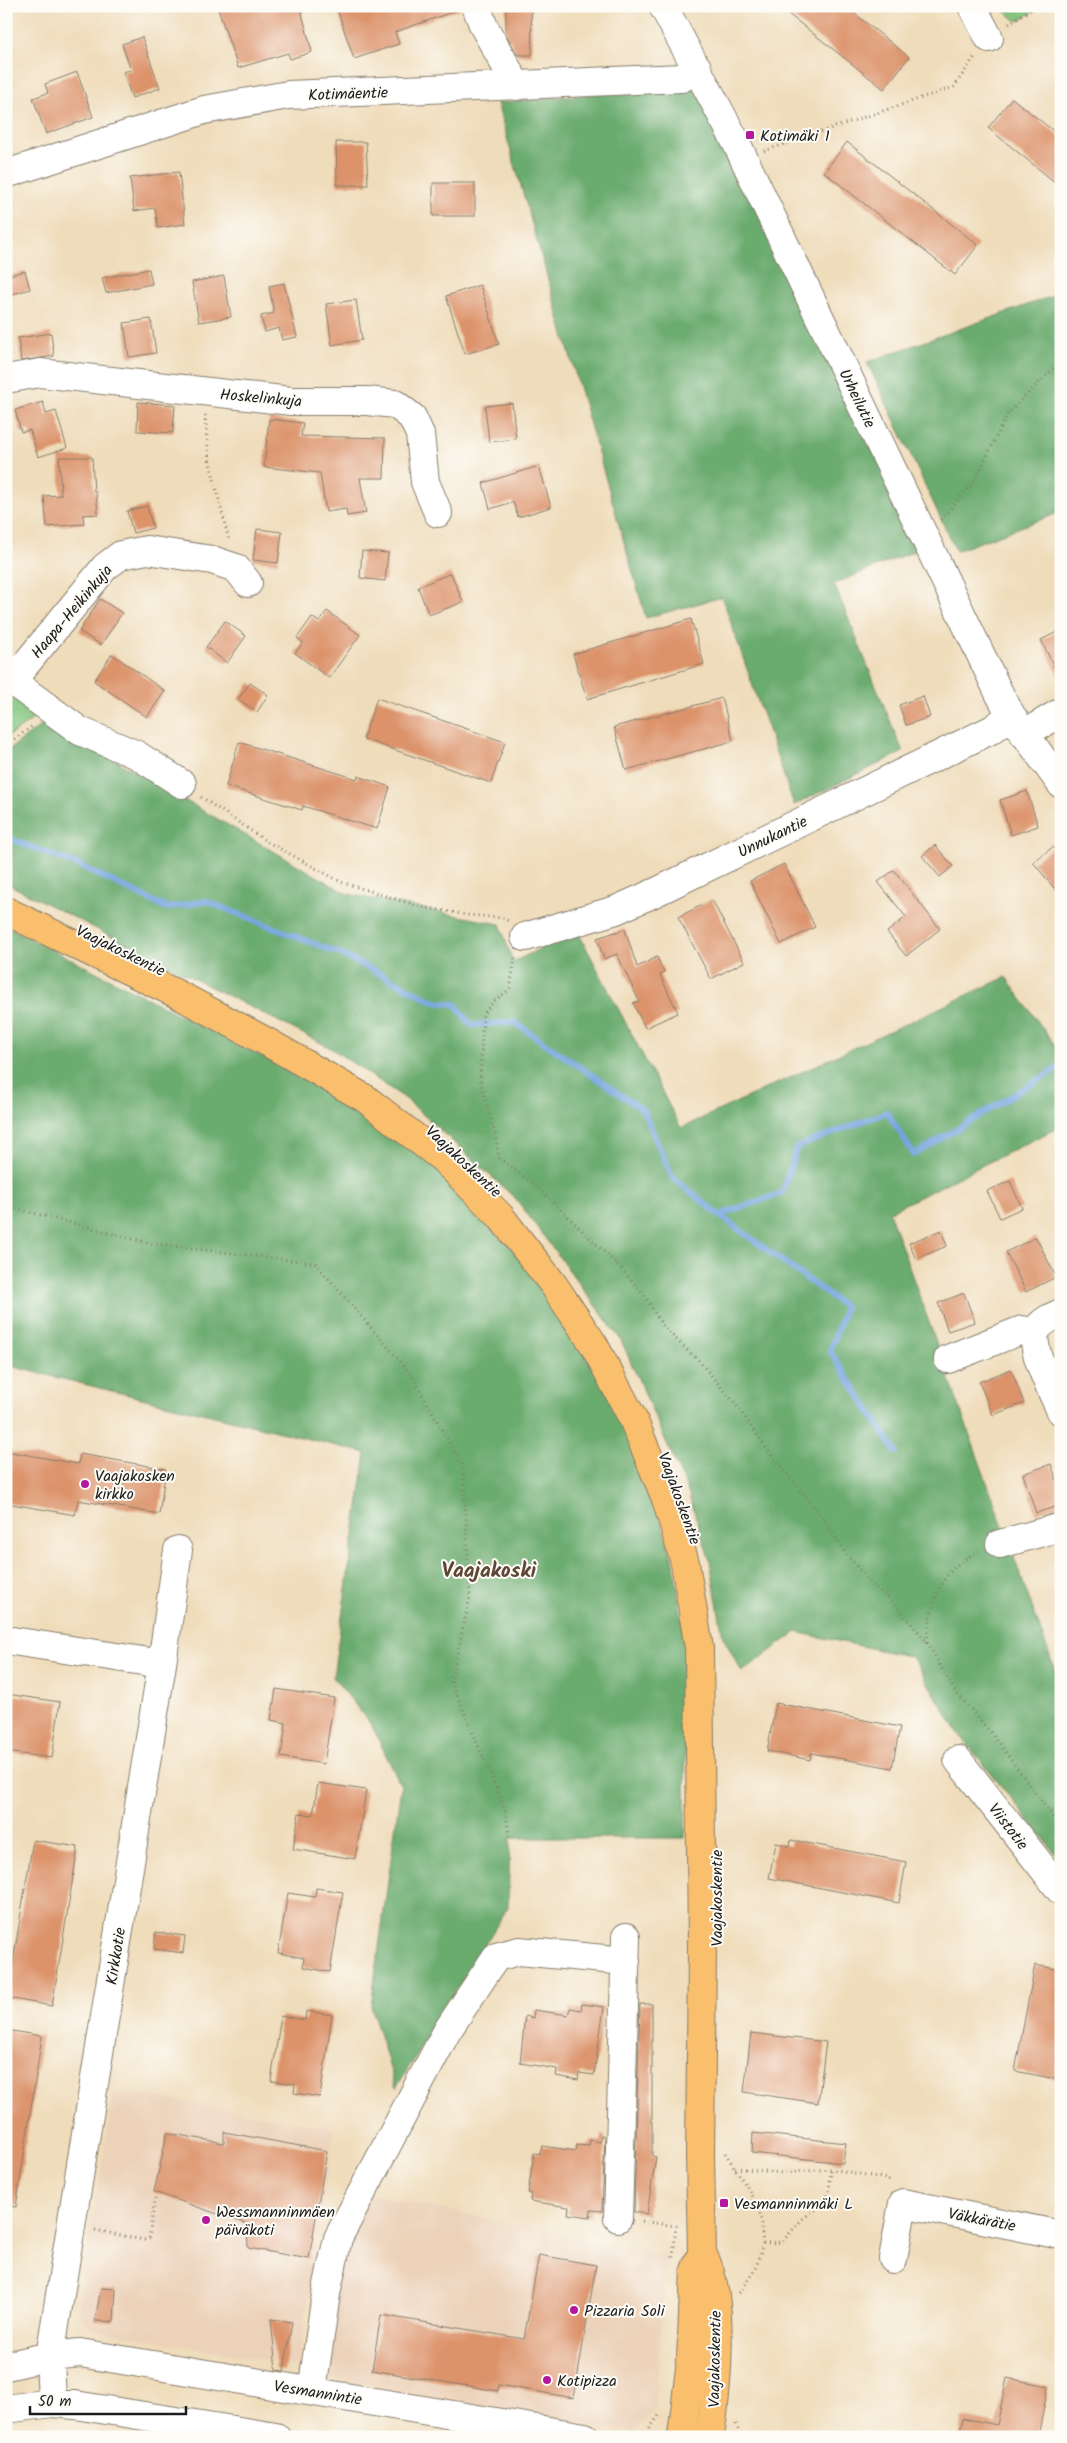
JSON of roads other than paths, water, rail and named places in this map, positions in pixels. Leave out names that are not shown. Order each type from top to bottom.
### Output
[{"type":"main road","name":"Vaajakoskentie","points":[[6,911],[179,994],[269,1043],[366,1099],[443,1159],[500,1216],[554,1284],[594,1346],[633,1419],[666,1499],[685,1563],[699,1648],[702,2253],[695,2270],[691,2359],[682,2437]]},
{"type":"main road","name":"Vaajakoskentie","points":[[702,2253],[711,2270],[718,2334],[714,2409],[710,2437]]},
{"type":"street","points":[[476,6],[484,26],[517,86]]},
{"type":"street","name":"Urheilutie","points":[[664,6],[734,140],[1017,724],[1061,784]]},
{"type":"street","points":[[972,6],[989,38]]},
{"type":"street","name":"Kotimäentie","points":[[6,174],[204,110],[288,95],[682,78],[697,68]]},
{"type":"street","name":"Hoskelinkuja","points":[[6,379],[40,373],[291,401],[367,401],[395,404],[412,418],[420,434],[425,482],[438,513]]},
{"type":"street","name":"Haapa-Heikinkuja","points":[[9,679],[105,567],[121,556],[147,550],[204,559],[242,576]]},
{"type":"street","points":[[9,679],[80,731],[138,755],[182,784]]},
{"type":"street","name":"Unnukantie","points":[[525,937],[616,910],[654,894],[993,729],[1061,712]]},
{"type":"street","points":[[1061,1313],[1041,1323],[1034,1332],[1035,1348],[1061,1411]]},
{"type":"street","points":[[948,1359],[1022,1330],[1034,1332]]},
{"type":"street","points":[[1000,1544],[1061,1527]]},
{"type":"street","name":"Kirkkotie","points":[[52,2403],[50,2356],[162,1664],[178,1550]]},
{"type":"street","points":[[6,1640],[162,1664]]},
{"type":"street","name":"Viistotie","points":[[958,1760],[1061,1891]]},
{"type":"street","points":[[312,2391],[326,2294],[338,2238],[447,2031],[496,1957],[519,1951],[626,1949],[618,2218]]},
{"type":"street","name":"Väkkärätie","points":[[893,2260],[903,2203],[1061,2235]]},
{"type":"street","name":"Vesmannintie","points":[[6,2366],[50,2356],[80,2353],[312,2391],[497,2429],[585,2437]]},
{"type":"street","points":[[6,2409],[52,2403],[75,2404],[276,2437]]},
{"type":"waterway","points":[[6,837],[80,866],[167,908],[206,901],[343,955],[435,1002],[455,1004],[471,1025],[514,1022],[643,1110],[672,1177],[719,1215],[782,1193],[797,1147],[887,1112],[914,1155],[1061,1066]]},
{"type":"waterway","points":[[719,1215],[845,1307],[830,1351],[896,1452]]},
{"type":"place","name":"Kotimäki 1","points":[[750,135]]},
{"type":"place","name":"Vaajakosken kirkko","points":[[85,1484]]},
{"type":"place","name":"Vesmanninmäki L","points":[[724,2203]]},
{"type":"place","name":"Wessmanninmäen päiväkoti","points":[[206,2220]]},
{"type":"place","name":"Pizzaria Soli","points":[[574,2310]]},
{"type":"place","name":"Kotipizza","points":[[547,2380]]},
{"type":"district","name":"Vaajakoski","points":[[489,1570]]}]
